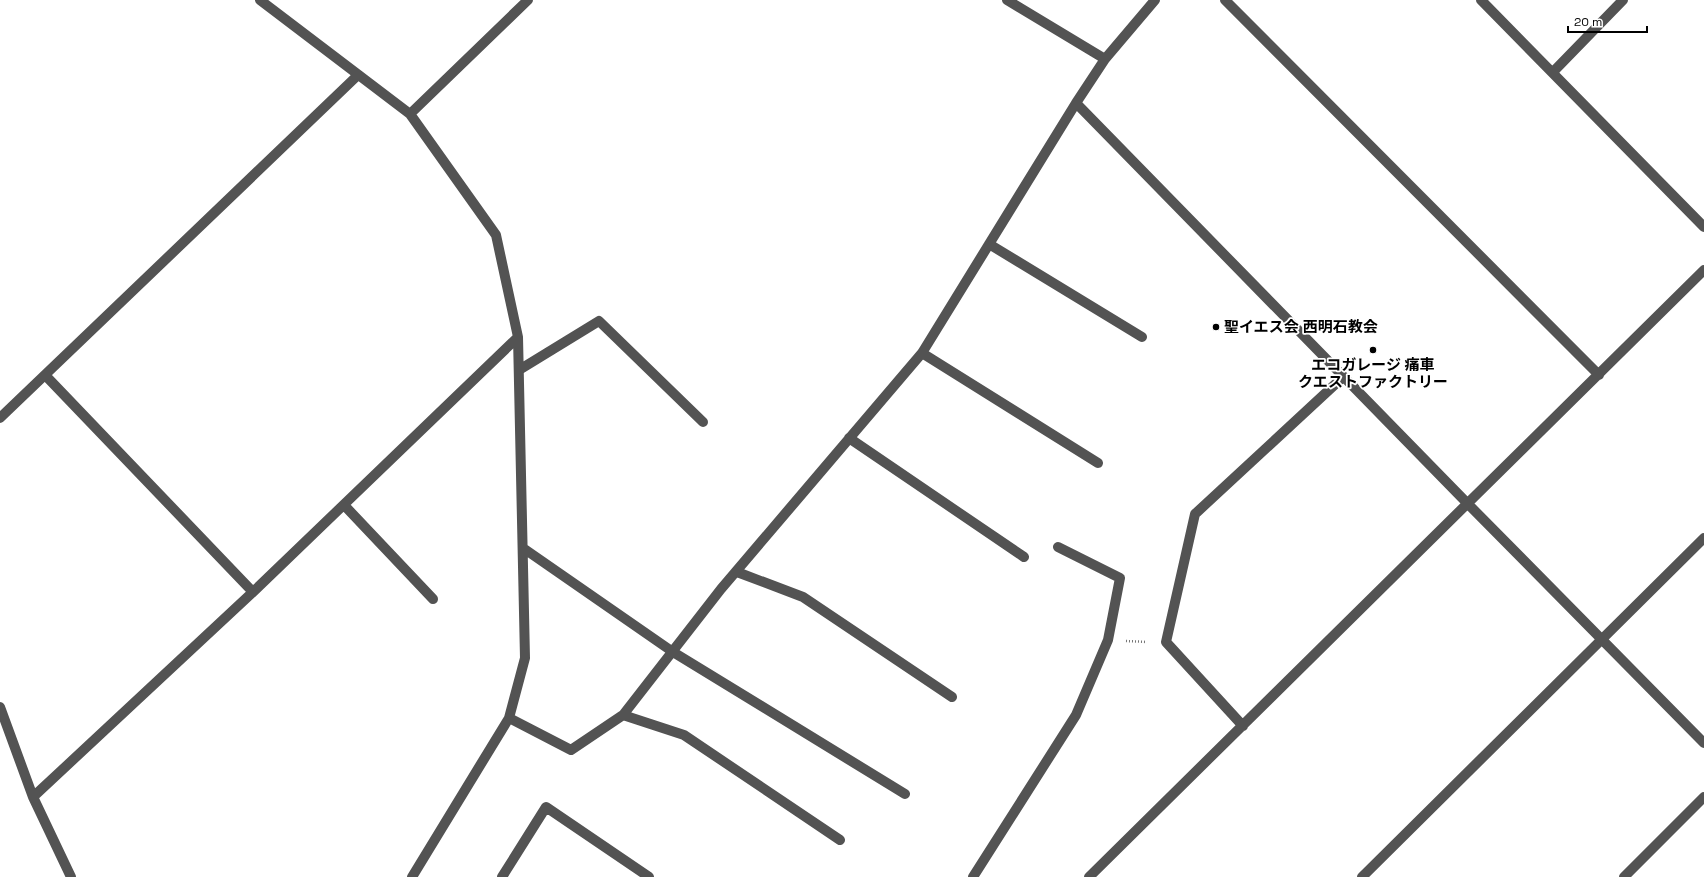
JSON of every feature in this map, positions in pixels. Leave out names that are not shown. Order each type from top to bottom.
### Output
[{"type":"street","points":[[260,0],[410,114],[496,236],[518,337],[525,658],[509,718],[412,877]]},
{"type":"street","points":[[410,114],[528,0]]},
{"type":"street","points":[[1007,0],[1106,59]]},
{"type":"street","points":[[509,718],[571,750],[623,715],[736,572],[922,353],[1076,103],[1106,59],[1155,0]]},
{"type":"street","points":[[1226,0],[1599,374]]},
{"type":"street","points":[[1481,0],[1704,227]]},
{"type":"street","points":[[1553,72],[1623,0]]},
{"type":"street","points":[[0,418],[358,75]]},
{"type":"street","points":[[1076,103],[1343,377],[1704,743]]},
{"type":"street","points":[[989,244],[1142,337]]},
{"type":"street","points":[[1089,877],[1704,270]]},
{"type":"street","points":[[519,370],[600,320],[703,422]]},
{"type":"street","points":[[33,797],[344,505],[518,337]]},
{"type":"street","points":[[922,353],[1098,463]]},
{"type":"street","points":[[45,375],[252,592]]},
{"type":"street","points":[[1243,726],[1166,642],[1195,514],[1343,377]]},
{"type":"street","points":[[849,438],[1024,557]]},
{"type":"street","points":[[344,505],[433,599]]},
{"type":"street","points":[[1362,877],[1704,538]]},
{"type":"street","points":[[973,877],[1076,715],[1108,640],[1120,578],[1058,547]]},
{"type":"street","points":[[523,548],[673,652],[905,794]]},
{"type":"street","points":[[736,572],[802,597],[952,698]]},
{"type":"street","points":[[0,707],[33,797],[71,877]]},
{"type":"street","points":[[623,715],[684,735],[840,840]]},
{"type":"street","points":[[1624,877],[1704,797]]},
{"type":"street","points":[[502,877],[546,806],[649,877]]},
{"type":"path","points":[[1108,640],[1166,642]]},
{"type":"place","name":"聖イエス会 西明石教会","points":[[1216,327]]},
{"type":"place","name":"エコガレージ 痛車 クエストファクトリー","points":[[1373,350]]}]
